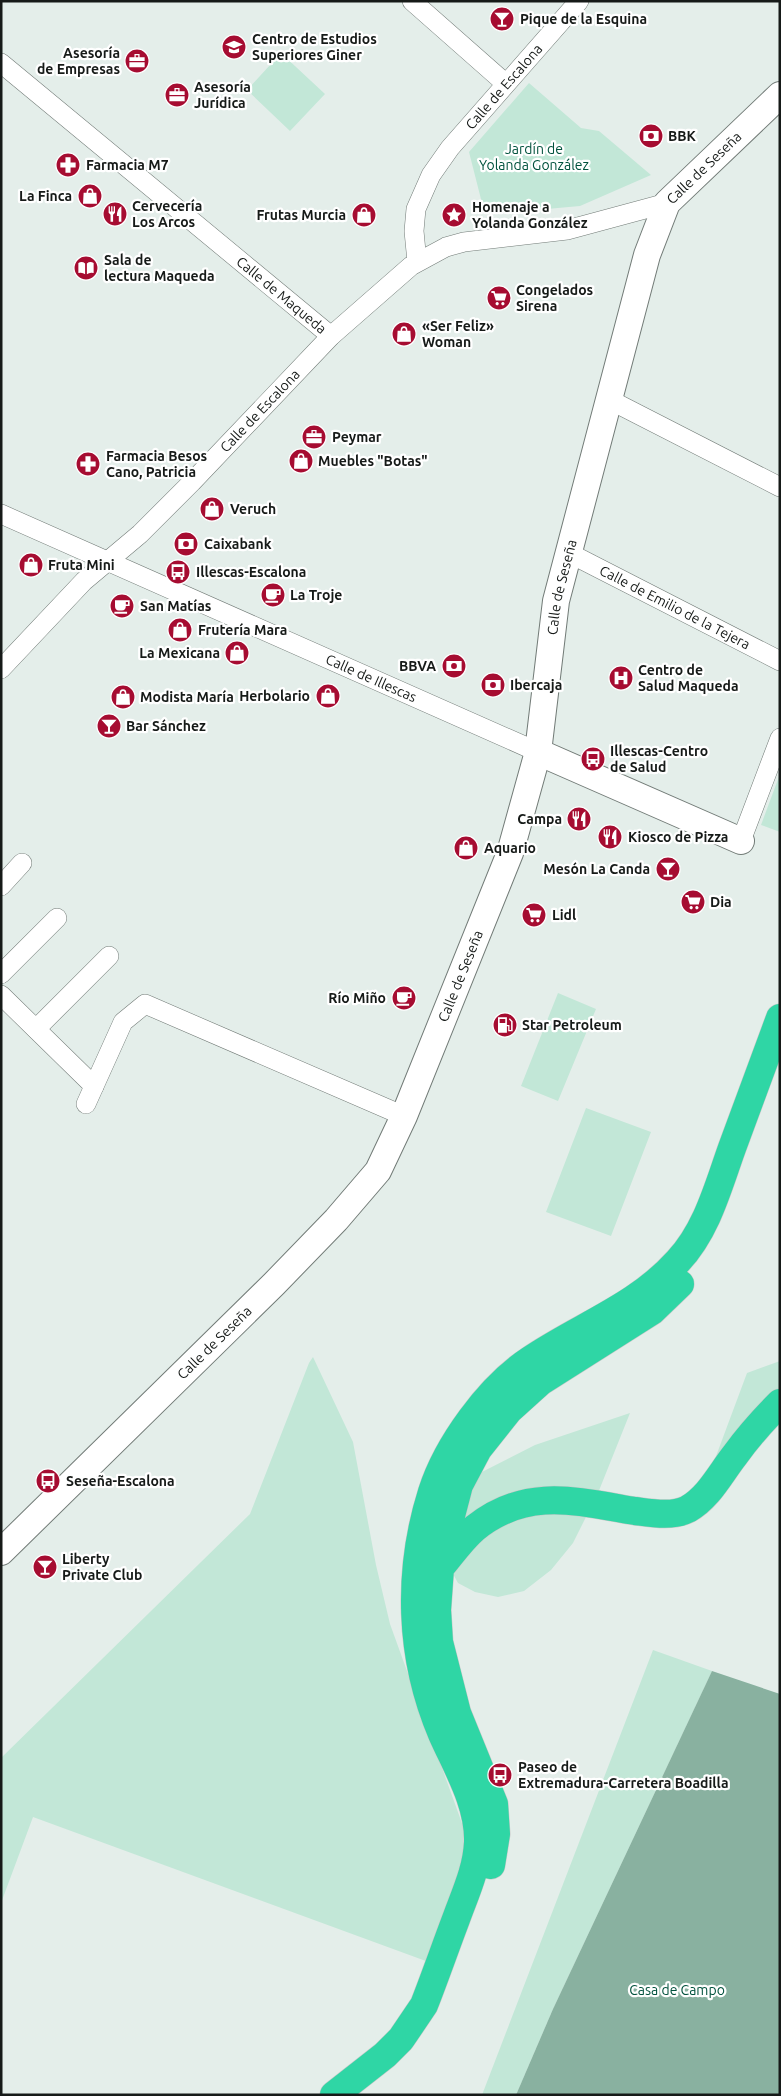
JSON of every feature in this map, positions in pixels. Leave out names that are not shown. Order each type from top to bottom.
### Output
[{"type":"highway","points":[[334,2095],[385,2055],[401,2039],[419,2014],[472,1877],[477,1854],[476,1821],[471,1800],[441,1732],[427,1690],[418,1648],[414,1610],[415,1577],[422,1527],[433,1489],[457,1440],[485,1402],[508,1377],[530,1360],[640,1296],[662,1278],[681,1258],[708,1215],[780,1018]]},
{"type":"highway","points":[[364,2095],[410,2056],[423,2040],[436,2016],[490,1872],[496,1834],[494,1804],[457,1713],[439,1642],[437,1610],[440,1568],[446,1531],[459,1485],[478,1449],[509,1410],[540,1382],[652,1311],[695,1270],[719,1231],[780,1064]]},
{"type":"highway","points":[[440,1568],[474,1529],[511,1506],[533,1500],[582,1502],[651,1513],[672,1513],[687,1509],[709,1492],[734,1456],[780,1403]]},
{"type":"street","points":[[412,1],[505,84]]},
{"type":"street","name":"Calle de Escalona","points":[[417,262],[414,232],[416,209],[431,175],[450,148],[579,1]]},
{"type":"street","name":"Calle de Maqueda","points":[[1,63],[331,336]]},
{"type":"street","name":"Calle de Seseña","points":[[1,1552],[336,1220],[378,1171],[404,1116],[510,853],[538,752],[556,601],[647,255],[667,204],[780,95]]},
{"type":"street","name":"Calle de Escalona","points":[[1,669],[84,581],[111,561],[192,482],[331,336],[417,262],[446,247],[464,242],[567,230],[667,204]]},
{"type":"street","points":[[610,400],[780,487]]},
{"type":"street","name":"Calle de Illescas","points":[[1,514],[741,841]]},
{"type":"street","name":"Calle de Emilio de la Tejera","points":[[569,554],[780,661]]},
{"type":"street","points":[[741,841],[780,738]]},
{"type":"street","points":[[1,886],[22,863]]},
{"type":"street","points":[[1,974],[57,918]]},
{"type":"street","points":[[36,1029],[109,956]]},
{"type":"street","points":[[1,995],[94,1086]]},
{"type":"street","points":[[86,1104],[123,1022],[145,1004],[404,1116]]},
{"type":"green space","points":[[281,53],[325,94],[290,131],[247,90]]},
{"type":"green space","name":"Jardín de Yolanda González","points":[[529,83],[581,128],[599,131],[651,175],[580,206],[492,214],[483,207],[469,152]]},
{"type":"green space","points":[[780,774],[780,832],[761,825]]},
{"type":"green space","points":[[558,993],[596,1009],[558,1101],[521,1086]]},
{"type":"green space","points":[[586,1108],[651,1132],[611,1236],[546,1212]]},
{"type":"green space","points":[[313,1357],[353,1442],[376,1565],[390,1624],[463,1826],[464,1855],[434,1964],[33,1817],[1,1903],[1,1758],[250,1514]]},
{"type":"green space","points":[[780,1361],[780,1392],[706,1483],[747,1373]]},
{"type":"green space","points":[[630,1413],[598,1493],[573,1543],[551,1570],[524,1591],[498,1597],[475,1592],[458,1583],[447,1563],[451,1531],[480,1473],[535,1445]]},
{"type":"green space","points":[[653,1650],[712,1671],[553,2009],[516,2095],[482,2095]]},
{"type":"green space","name":"Casa de Campo","points":[[712,1671],[780,1694],[780,2095],[516,2095],[553,2009]]},
{"type":"place","name":"Pique de la Esquina","points":[[502,19]]},
{"type":"place","name":"Centro de Estudios Superiores Giner","points":[[234,47]]},
{"type":"place","name":"Asesoría de Empresas","points":[[137,61]]},
{"type":"place","name":"Asesoría Jurídica","points":[[177,95]]},
{"type":"place","name":"BBK","points":[[651,136]]},
{"type":"place","name":"Farmacia M7","points":[[68,165]]},
{"type":"place","name":"La Finca","points":[[90,196]]},
{"type":"place","name":"Cervecería Los Arcos","points":[[115,214]]},
{"type":"place","name":"Frutas Murcia","points":[[364,215]]},
{"type":"place","name":"Homenaje a Yolanda González","points":[[454,215]]},
{"type":"place","name":"Sala de lectura Maqueda","points":[[86,268]]},
{"type":"place","name":"Congelados Sirena","points":[[499,298]]},
{"type":"place","name":"«Ser Feliz» Woman","points":[[404,334]]},
{"type":"place","name":"Peymar","points":[[314,437]]},
{"type":"place","name":"Muebles \"Botas\"","points":[[301,461]]},
{"type":"place","name":"Farmacia Besos Cano, Patricia","points":[[88,464]]},
{"type":"place","name":"Veruch","points":[[212,509]]},
{"type":"place","name":"Caixabank","points":[[186,544]]},
{"type":"place","name":"Fruta Mini","points":[[31,565]]},
{"type":"place","name":"Illescas-Escalona","points":[[178,572]]},
{"type":"place","name":"La Troje","points":[[273,595]]},
{"type":"place","name":"San Matías","points":[[122,606]]},
{"type":"place","name":"Frutería Mara","points":[[180,630]]},
{"type":"place","name":"La Mexicana","points":[[237,653]]},
{"type":"place","name":"BBVA","points":[[454,666]]},
{"type":"place","name":"Centro de Salud Maqueda","points":[[621,678]]},
{"type":"place","name":"Ibercaja","points":[[493,685]]},
{"type":"place","name":"Herbolario","points":[[328,696]]},
{"type":"place","name":"Modista María","points":[[123,697]]},
{"type":"place","name":"Bar Sánchez","points":[[109,726]]},
{"type":"place","name":"Illescas-Centro de Salud","points":[[593,759]]},
{"type":"place","name":"Campa","points":[[579,819]]},
{"type":"place","name":"Kiosco de Pizza","points":[[610,837]]},
{"type":"place","name":"Aquario","points":[[466,848]]},
{"type":"place","name":"Mesón La Canda","points":[[668,869]]},
{"type":"place","name":"Dia","points":[[693,902]]},
{"type":"place","name":"Lidl","points":[[534,915]]},
{"type":"place","name":"Río Miño","points":[[404,998]]},
{"type":"place","name":"Star Petroleum","points":[[505,1025]]},
{"type":"place","name":"Seseña-Escalona","points":[[48,1481]]},
{"type":"place","name":"Liberty Private Club","points":[[45,1567]]},
{"type":"place","name":"Paseo de Extremadura-Carretera Boadilla","points":[[500,1775]]}]
